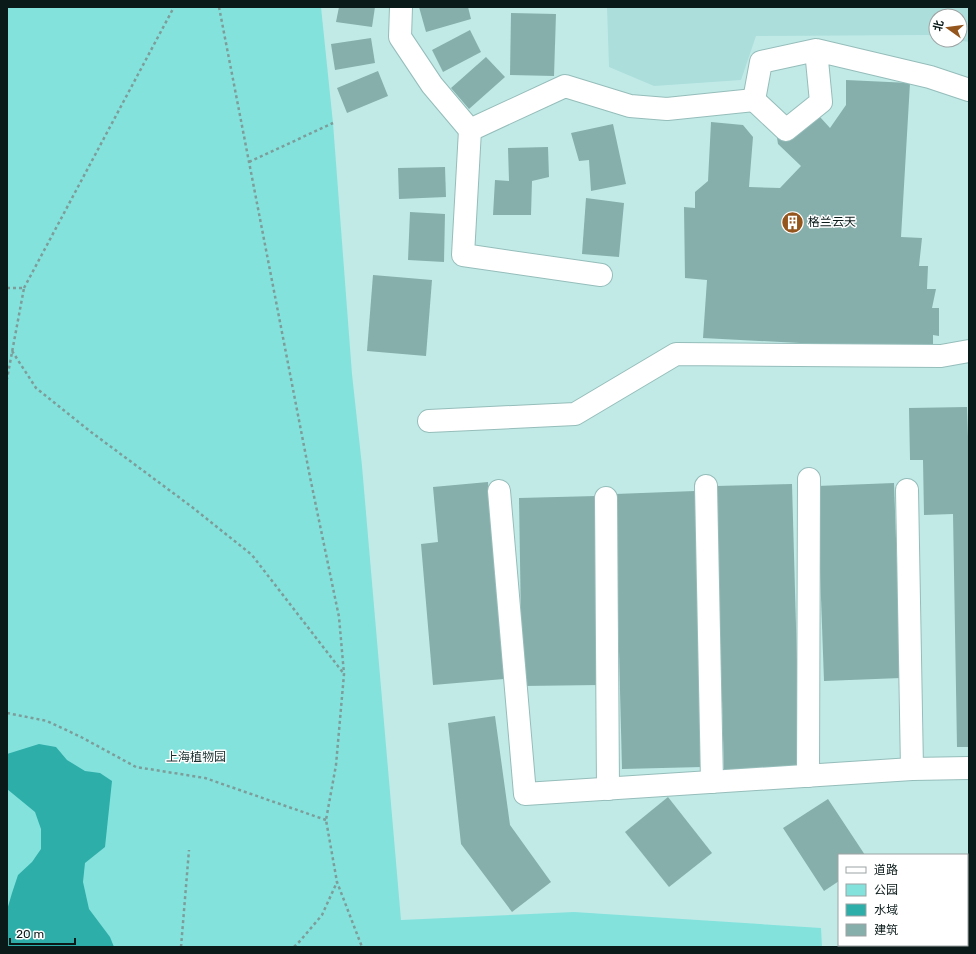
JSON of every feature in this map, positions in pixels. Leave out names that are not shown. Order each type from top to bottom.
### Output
[{"type":"street","points":[[401,7],[400,37],[432,85],[470,130],[463,255],[601,275]]},
{"type":"street","points":[[470,130],[565,86],[630,106],[667,109],[754,100],[786,130],[821,102],[816,50]]},
{"type":"street","points":[[754,100],[760,62],[816,50],[930,77],[969,90]]},
{"type":"street","points":[[429,420],[575,414],[676,354],[941,356],[969,351]]},
{"type":"street","points":[[808,776],[809,479]]},
{"type":"street","points":[[706,486],[712,782]]},
{"type":"street","points":[[907,490],[912,769]]},
{"type":"street","points":[[499,491],[525,794],[912,769],[969,768]]},
{"type":"street","points":[[606,498],[608,789]]},
{"type":"path","points":[[7,379],[24,288],[174,7]]},
{"type":"path","points":[[219,7],[310,477],[339,617],[344,674],[336,765],[326,820],[337,882],[362,947]]},
{"type":"path","points":[[249,162],[333,124]]},
{"type":"path","points":[[7,288],[24,288]]},
{"type":"path","points":[[12,351],[36,388],[91,432],[192,507],[252,554],[344,674]]},
{"type":"path","points":[[7,713],[47,721],[81,737],[136,767],[206,778],[326,820]]},
{"type":"path","points":[[181,947],[189,850]]},
{"type":"path","points":[[294,947],[322,915],[337,882]]},
{"type":"shaded area","points":[[607,7],[969,7],[969,42],[968,8],[928,8],[928,35],[756,36],[741,80],[654,86],[609,67]]},
{"type":"green space","name":"上海植物园","points":[[7,7],[321,7],[333,123],[352,374],[362,466],[401,920],[574,912],[821,928],[822,947],[7,947]]},
{"type":"water","points":[[39,744],[56,747],[67,760],[85,771],[100,773],[112,781],[105,847],[85,863],[83,882],[89,909],[110,937],[114,947],[7,947],[7,910],[18,875],[32,862],[41,849],[41,829],[35,812],[7,789],[7,754]]},
{"type":"building","points":[[339,7],[375,7],[372,27],[336,22]]},
{"type":"building","points":[[419,7],[468,7],[471,19],[426,32]]},
{"type":"building","points":[[511,13],[556,14],[554,76],[510,75]]},
{"type":"building","points":[[470,30],[481,52],[443,72],[432,50]]},
{"type":"building","points":[[371,38],[375,63],[335,70],[331,44]]},
{"type":"building","points":[[486,57],[505,77],[469,109],[451,88]]},
{"type":"building","points":[[378,71],[388,96],[347,113],[337,88]]},
{"type":"building","name":"格兰云天","points":[[846,80],[910,83],[901,237],[922,238],[919,266],[928,266],[927,289],[936,289],[932,308],[939,308],[939,336],[933,335],[933,350],[703,338],[707,280],[685,278],[684,207],[695,208],[695,192],[708,181],[711,122],[743,125],[753,137],[749,187],[780,188],[801,166],[778,144],[775,125],[798,106],[811,107],[830,128],[846,105]]},
{"type":"building","points":[[613,124],[626,184],[591,191],[589,160],[579,161],[571,133]]},
{"type":"building","points":[[548,147],[549,177],[532,181],[531,215],[493,215],[495,180],[509,181],[508,148]]},
{"type":"building","points":[[445,167],[446,197],[399,199],[398,168]]},
{"type":"building","points":[[586,198],[624,203],[619,257],[582,254]]},
{"type":"building","points":[[410,212],[445,214],[444,262],[408,260]]},
{"type":"building","points":[[373,275],[432,280],[426,356],[367,351]]},
{"type":"building","points":[[967,407],[969,437],[969,747],[957,747],[953,514],[924,515],[923,460],[910,460],[909,408]]},
{"type":"building","points":[[488,482],[504,679],[433,685],[421,544],[438,542],[433,487]]},
{"type":"building","points":[[894,483],[901,678],[824,681],[817,486]]},
{"type":"building","points":[[792,484],[800,768],[724,771],[716,486]]},
{"type":"building","points":[[695,491],[702,767],[622,769],[615,494]]},
{"type":"building","points":[[596,496],[600,685],[522,686],[519,498]]},
{"type":"building","points":[[495,716],[510,825],[551,882],[512,912],[461,844],[448,723]]},
{"type":"building","points":[[668,797],[712,853],[669,887],[625,832]]},
{"type":"building","points":[[828,799],[864,854],[838,854],[838,882],[824,891],[783,828]]},
{"type":"place","name":"格兰云天","points":[[793,222]]}]
